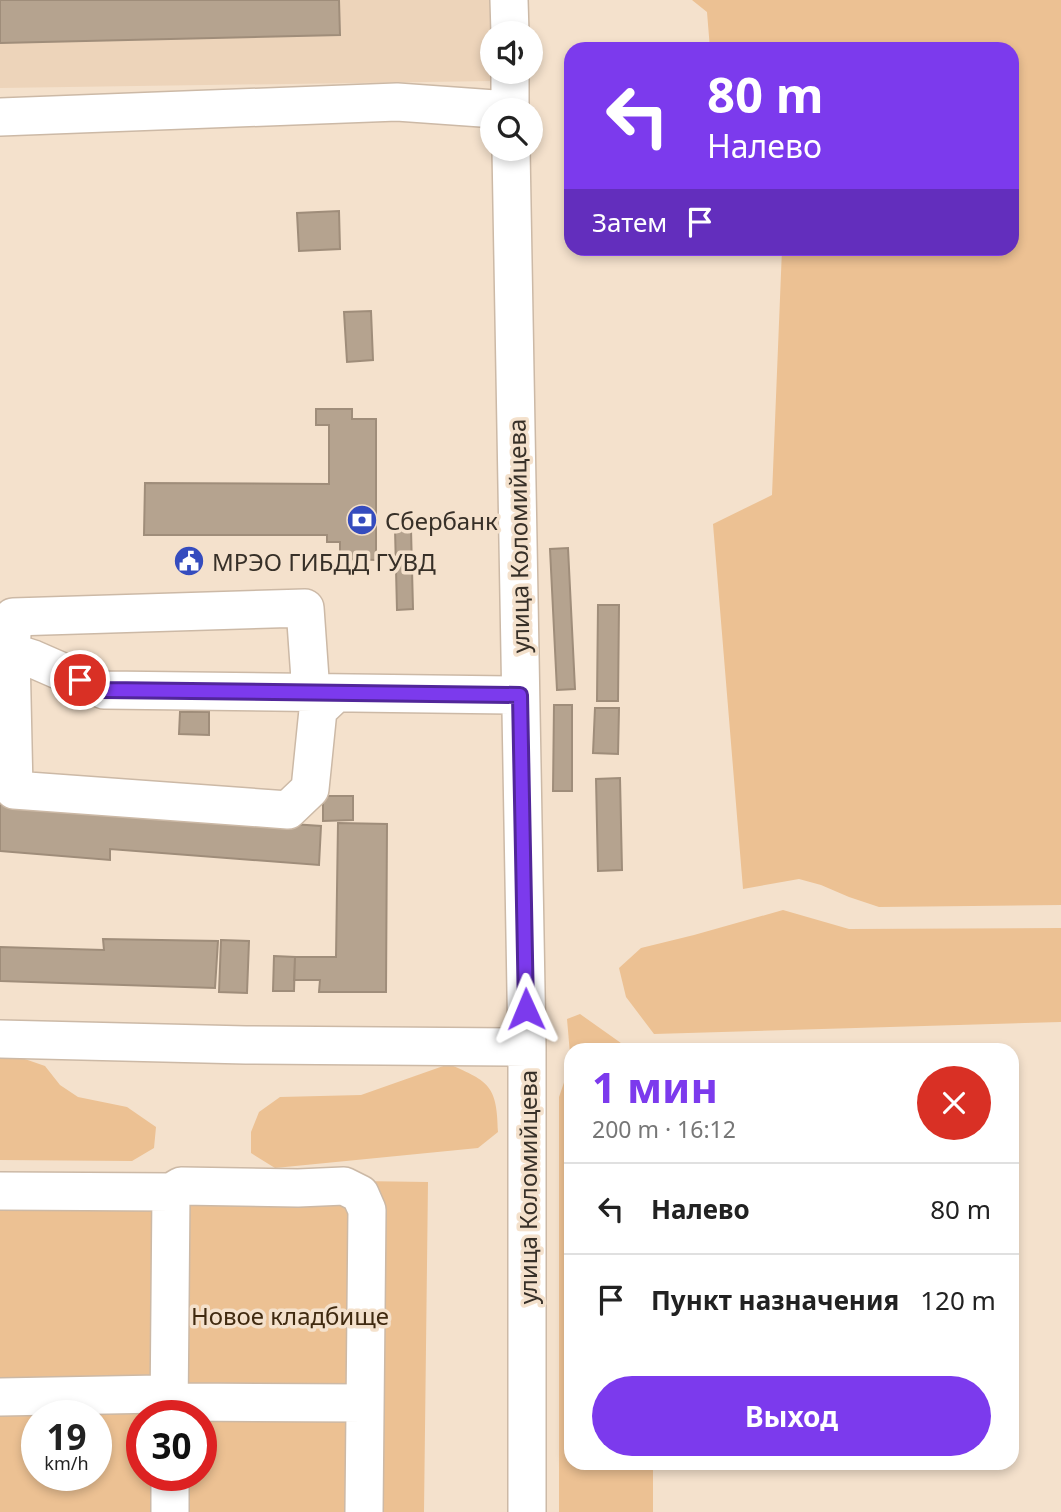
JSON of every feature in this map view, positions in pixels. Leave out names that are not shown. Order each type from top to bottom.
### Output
[{"type":"street","points":[[509,0],[510,21]]},
{"type":"street","points":[[0,117],[397,102],[480,108]]},
{"type":"street","name":"улица Коломийцева","points":[[511,161],[527,1047],[527,1512]]},
{"type":"street","points":[[305,608],[323,693],[318,710],[310,789],[288,810],[14,789],[11,652],[13,617],[305,608]]},
{"type":"street","points":[[11,652],[104,690],[520,695]]},
{"type":"street","points":[[0,1039],[246,1045],[527,1047]]},
{"type":"street","points":[[0,1191],[171,1192],[181,1186],[344,1186],[360,1194],[367,1210],[364,1512]]},
{"type":"street","points":[[169,1400],[171,1192]]},
{"type":"street","points":[[0,1397],[159,1394],[164,1400]]},
{"type":"street","points":[[217,1402],[365,1403]]},
{"type":"street","points":[[170,1491],[170,1512]]},
{"type":"shaded area","points":[[0,0],[490,0],[491,21],[480,21],[480,81],[0,88]]},
{"type":"green space","points":[[692,0],[1061,0],[1061,905],[879,907],[799,879],[743,889],[713,524],[772,495],[782,256],[1019,256],[1019,42],[709,42],[707,12]]},
{"type":"green space","points":[[783,910],[849,929],[1061,928],[1061,1022],[654,1034],[626,997],[619,968],[641,948]]},
{"type":"green space","points":[[580,1014],[621,1043],[569,1043],[567,1019]]},
{"type":"green space","points":[[0,1057],[19,1057],[45,1066],[60,1085],[78,1097],[127,1107],[156,1127],[154,1148],[132,1161],[0,1160]]},
{"type":"green space","points":[[449,1064],[482,1081],[493,1095],[498,1132],[478,1148],[275,1168],[251,1153],[251,1132],[259,1112],[280,1097],[361,1095]]},
{"type":"green space","points":[[564,1082],[564,1470],[653,1470],[653,1512],[559,1512],[559,1097]]},
{"type":"green space","name":"Новое кладбище","points":[[0,1176],[428,1182],[424,1512],[0,1512]]},
{"type":"building","points":[[0,0],[339,0],[340,35],[0,43]]},
{"type":"building","points":[[339,211],[340,249],[299,251],[297,213]]},
{"type":"building","points":[[371,311],[373,360],[347,362],[344,312]]},
{"type":"building","points":[[316,409],[352,409],[352,419],[376,419],[376,560],[340,559],[340,542],[327,542],[327,535],[144,535],[145,483],[329,484],[329,425],[316,425]]},
{"type":"building","points":[[395,529],[411,529],[413,609],[397,610]]},
{"type":"building","points":[[568,548],[575,689],[557,690],[550,549]]},
{"type":"building","points":[[598,605],[619,605],[618,701],[597,701]]},
{"type":"building","points":[[554,705],[572,705],[572,791],[553,791]]},
{"type":"building","points":[[595,708],[619,708],[618,754],[593,753]]},
{"type":"building","points":[[180,712],[209,712],[209,735],[179,734]]},
{"type":"building","points":[[620,778],[622,870],[598,871],[596,779]]},
{"type":"building","points":[[323,796],[353,796],[353,820],[323,821]]},
{"type":"building","points":[[0,804],[321,826],[319,865],[110,849],[110,860],[0,851]]},
{"type":"building","points":[[338,823],[387,824],[386,992],[319,992],[320,980],[294,980],[295,957],[336,957]]},
{"type":"building","points":[[103,939],[218,941],[215,988],[0,981],[0,947],[104,950]]},
{"type":"building","points":[[221,940],[249,941],[247,993],[219,992]]},
{"type":"building","points":[[274,956],[295,957],[294,991],[273,991]]},
{"type":"place","name":"Сбербанк","points":[[362,520]]},
{"type":"place","name":"МРЭО ГИБДД ГУВД","points":[[189,561]]},
{"type":"route","points":[[80,680],[104,690],[520,695],[526,1009]]}]
